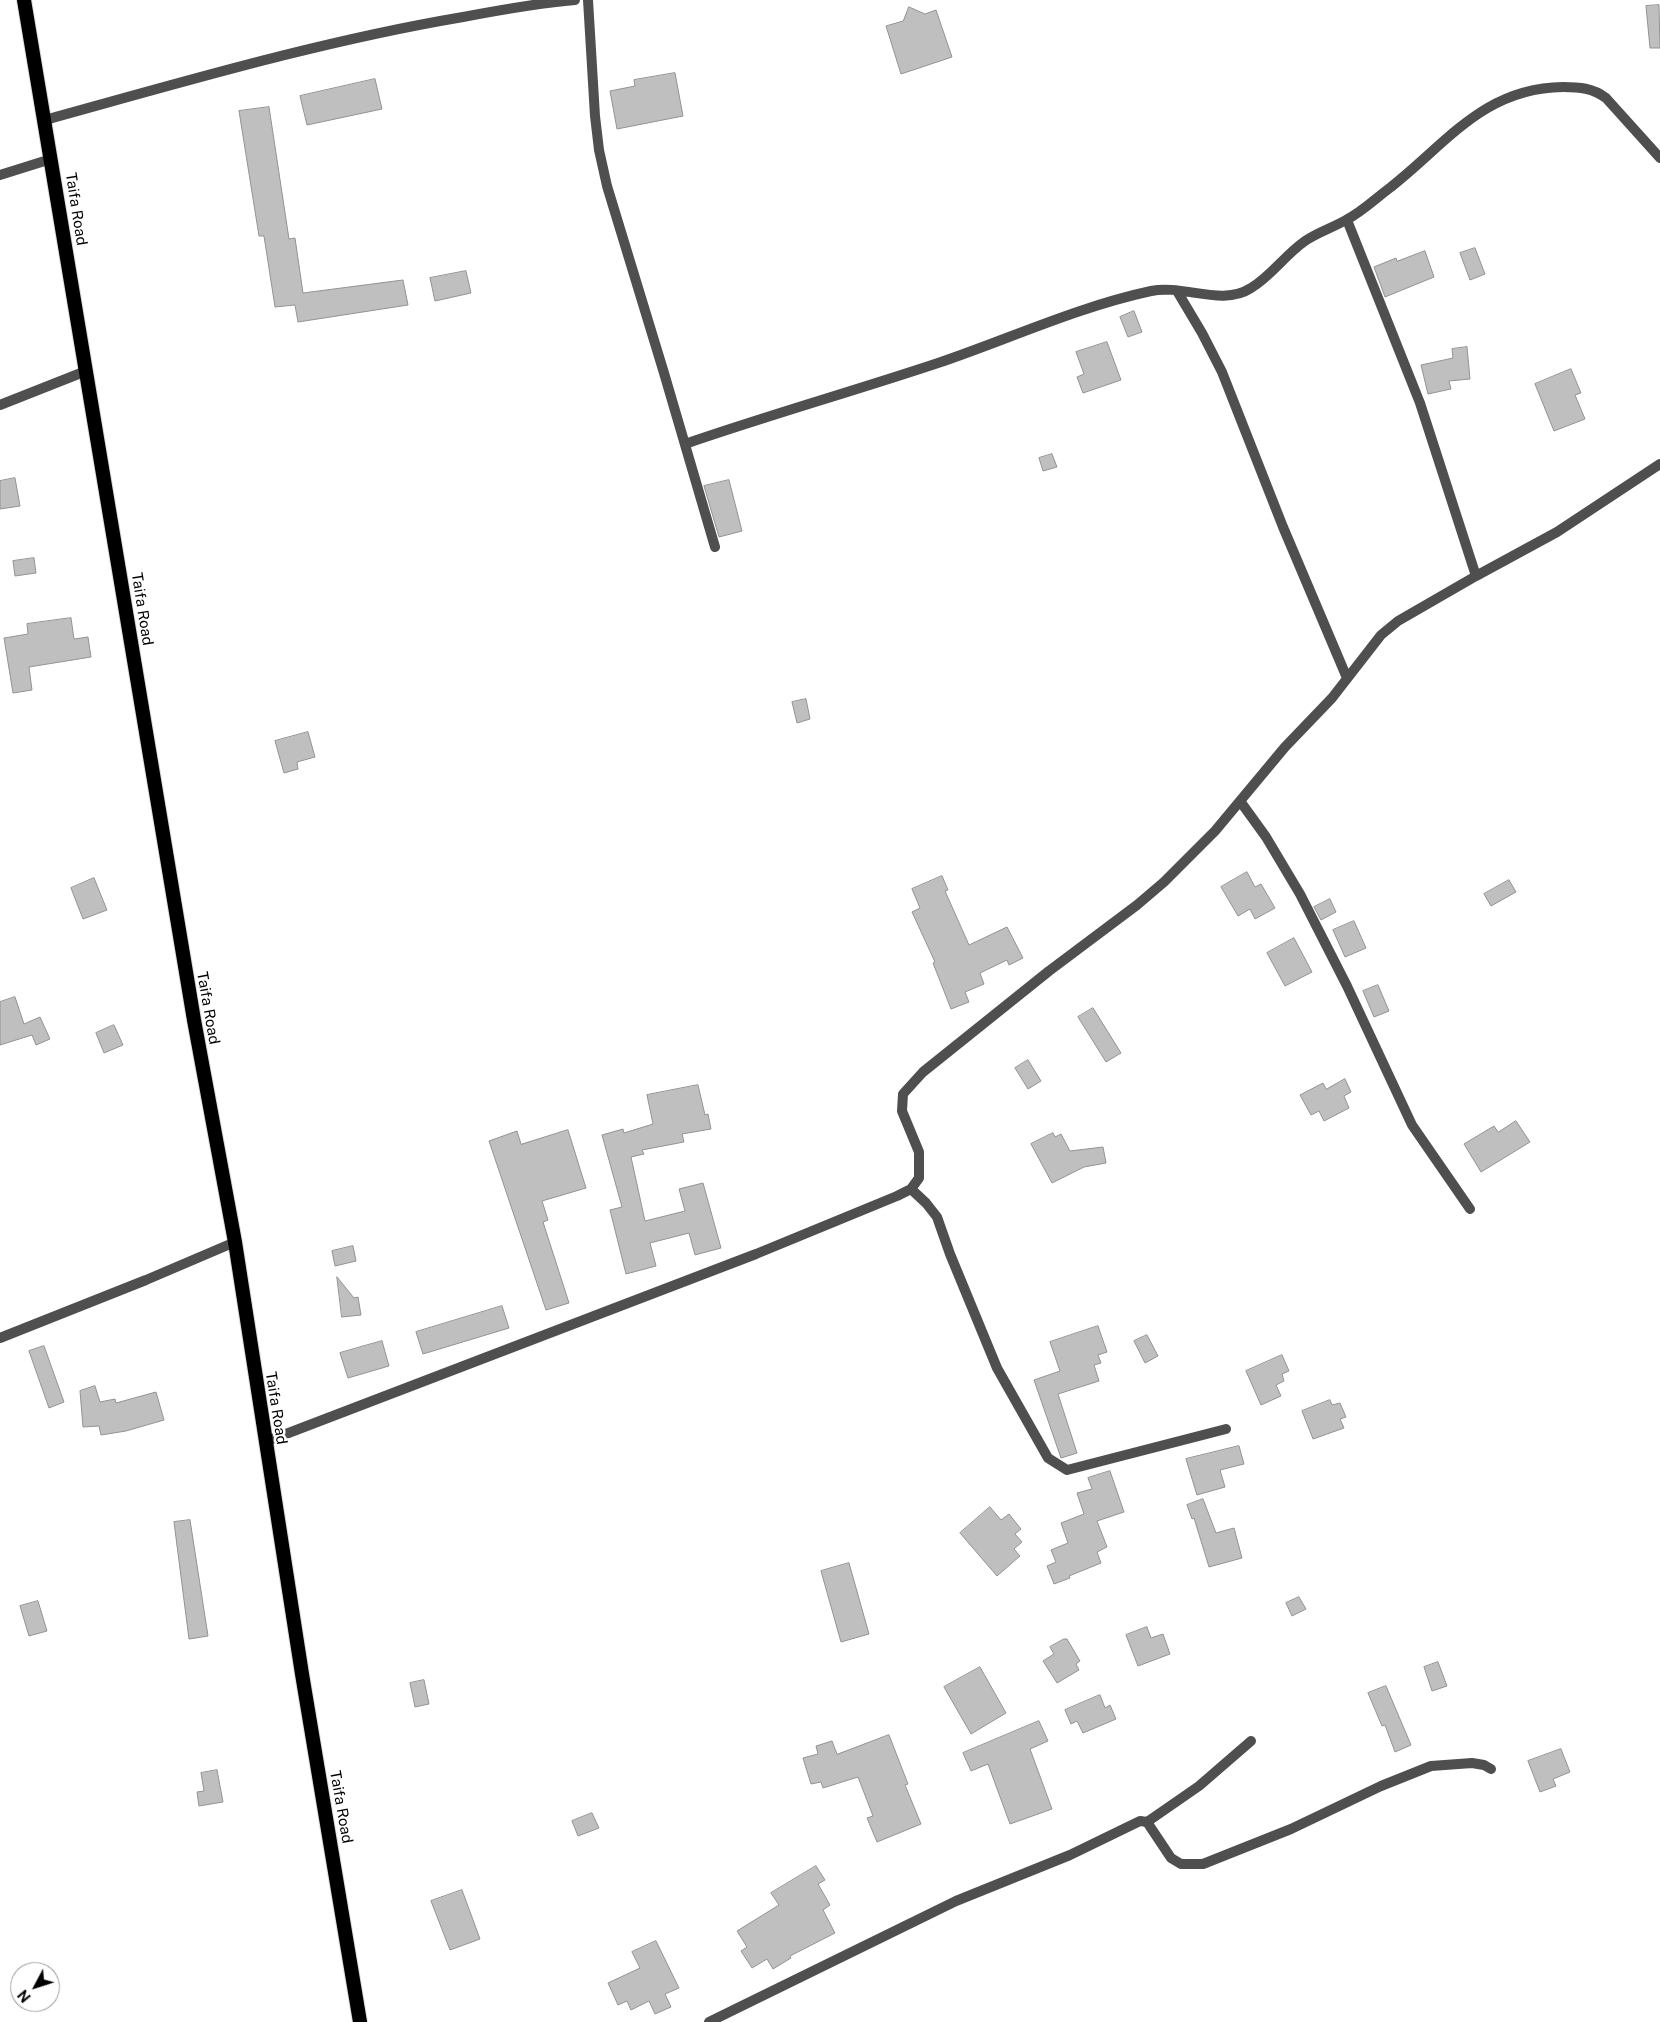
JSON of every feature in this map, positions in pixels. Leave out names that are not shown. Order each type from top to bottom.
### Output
[{"type":"highway","name":"Taifa Road","points":[[24,0],[194,1020],[235,1242],[265,1442],[360,2022]]},
{"type":"street","points":[[45,120],[254,62],[413,26],[546,1],[575,0]]},
{"type":"street","points":[[588,0],[595,116],[607,186],[715,547]]},
{"type":"street","points":[[685,444],[940,362],[1074,312],[1154,290],[1200,292],[1219,296],[1244,292],[1251,289],[1303,242],[1347,220],[1395,184],[1481,111],[1508,97],[1530,89],[1568,87],[1588,88],[1599,92],[1660,158]]},
{"type":"street","points":[[0,175],[51,159]]},
{"type":"street","points":[[1347,220],[1420,403],[1476,576]]},
{"type":"street","points":[[1177,291],[1222,372],[1258,458],[1283,527],[1347,678]]},
{"type":"street","points":[[0,405],[86,371]]},
{"type":"street","points":[[265,1442],[756,1254],[897,1196],[911,1188],[919,1178],[918,1152],[902,1111],[903,1094],[923,1072],[1164,882],[1215,831],[1285,746],[1332,698],[1381,635],[1398,621],[1557,532],[1660,464]]},
{"type":"street","points":[[1240,801],[1266,837],[1300,894],[1347,986],[1412,1125],[1470,1209]]},
{"type":"street","points":[[911,1188],[926,1203],[936,1217],[998,1368],[1048,1458],[1067,1470],[1226,1429]]},
{"type":"street","points":[[0,1338],[146,1280],[235,1242]]},
{"type":"street","points":[[709,2022],[956,1901],[1070,1855],[1127,1826],[1140,1821],[1147,1822],[1199,1786],[1250,1741]]},
{"type":"street","points":[[1147,1822],[1171,1858],[1181,1864],[1203,1864],[1291,1829],[1382,1786],[1431,1766],[1472,1763],[1484,1765],[1491,1769]]},
{"type":"building","points":[[1659,5],[1660,48],[1650,48],[1646,6]]},
{"type":"building","points":[[909,7],[925,14],[936,10],[952,57],[901,74],[886,26],[903,21]]},
{"type":"building","points":[[675,73],[683,116],[617,129],[610,91],[635,86],[634,80]]},
{"type":"building","points":[[375,79],[382,109],[307,125],[300,96]]},
{"type":"building","points":[[269,107],[289,239],[295,238],[303,293],[403,280],[408,305],[298,322],[295,305],[275,307],[264,236],[259,236],[239,111]]},
{"type":"building","points":[[1475,248],[1485,274],[1470,280],[1460,253]]},
{"type":"building","points":[[1425,251],[1434,277],[1385,297],[1374,267],[1396,258],[1397,261]]},
{"type":"building","points":[[466,271],[471,293],[435,301],[430,278]]},
{"type":"building","points":[[1134,311],[1142,332],[1128,337],[1120,317]]},
{"type":"building","points":[[1107,342],[1121,380],[1083,393],[1077,377],[1084,374],[1076,352]]},
{"type":"building","points":[[1467,347],[1470,379],[1449,381],[1451,389],[1428,394],[1421,365],[1453,358],[1452,349]]},
{"type":"building","points":[[1571,369],[1581,393],[1575,395],[1585,419],[1554,431],[1535,384]]},
{"type":"building","points":[[1052,454],[1057,467],[1043,471],[1039,458]]},
{"type":"building","points":[[15,478],[20,506],[0,509],[0,481]]},
{"type":"building","points":[[729,480],[742,531],[719,537],[704,486]]},
{"type":"building","points":[[34,558],[36,573],[15,576],[13,561]]},
{"type":"building","points":[[71,618],[74,639],[88,637],[91,657],[29,667],[32,690],[13,693],[4,638],[28,634],[27,624]]},
{"type":"building","points":[[806,699],[810,719],[797,723],[792,702]]},
{"type":"building","points":[[308,732],[315,757],[297,762],[298,769],[284,773],[275,741]]},
{"type":"building","points":[[1247,872],[1255,887],[1261,884],[1275,908],[1255,919],[1250,909],[1238,916],[1221,887]]},
{"type":"building","points":[[942,876],[948,890],[945,891],[969,945],[1007,927],[1023,958],[1009,965],[1007,960],[980,973],[984,984],[965,992],[969,1002],[951,1009],[933,963],[935,962],[912,912],[920,908],[912,889]]},
{"type":"building","points":[[94,878],[107,910],[83,919],[71,888]]},
{"type":"building","points":[[1509,880],[1516,892],[1491,906],[1484,894]]},
{"type":"building","points":[[1330,899],[1336,912],[1321,920],[1314,907]]},
{"type":"building","points":[[1354,921],[1366,948],[1345,957],[1333,930]]},
{"type":"building","points":[[1294,938],[1312,972],[1285,986],[1267,953]]},
{"type":"building","points":[[1378,985],[1389,1011],[1374,1017],[1363,991]]},
{"type":"building","points":[[15,997],[24,1024],[40,1017],[50,1039],[36,1045],[32,1035],[0,1045],[0,1002]]},
{"type":"building","points":[[1093,1008],[1121,1053],[1106,1062],[1078,1017]]},
{"type":"building","points":[[114,1025],[123,1045],[104,1053],[96,1033]]},
{"type":"building","points":[[1028,1060],[1041,1081],[1028,1089],[1015,1068]]},
{"type":"building","points":[[1345,1079],[1351,1092],[1344,1096],[1349,1108],[1324,1121],[1319,1111],[1311,1115],[1300,1095],[1323,1083],[1326,1089]]},
{"type":"building","points":[[698,1085],[705,1115],[708,1114],[711,1129],[682,1134],[684,1142],[642,1150],[644,1154],[631,1157],[645,1221],[685,1211],[679,1189],[703,1183],[721,1248],[695,1255],[689,1233],[650,1243],[656,1266],[626,1274],[610,1210],[622,1207],[602,1135],[623,1129],[624,1133],[653,1124],[647,1095]]},
{"type":"building","points":[[1516,1121],[1530,1142],[1481,1172],[1464,1144],[1494,1126],[1498,1132]]},
{"type":"building","points":[[568,1130],[586,1188],[542,1201],[548,1220],[543,1222],[569,1303],[546,1310],[489,1141],[517,1131],[521,1144]]},
{"type":"building","points":[[1053,1133],[1055,1137],[1061,1134],[1070,1151],[1103,1147],[1106,1163],[1084,1167],[1052,1183],[1031,1144]]},
{"type":"building","points":[[353,1246],[356,1261],[335,1266],[332,1251]]},
{"type":"building","points":[[337,1277],[354,1298],[358,1297],[361,1315],[342,1317]]},
{"type":"building","points":[[502,1306],[509,1328],[423,1354],[416,1332]]},
{"type":"building","points":[[1098,1326],[1107,1352],[1098,1355],[1101,1363],[1094,1365],[1099,1381],[1058,1394],[1077,1453],[1061,1458],[1034,1380],[1060,1371],[1050,1342]]},
{"type":"building","points":[[1147,1335],[1158,1356],[1145,1363],[1134,1341]]},
{"type":"building","points":[[382,1341],[389,1366],[348,1378],[340,1353]]},
{"type":"building","points":[[44,1346],[64,1402],[49,1408],[29,1351]]},
{"type":"building","points":[[1282,1355],[1289,1371],[1282,1374],[1284,1381],[1276,1385],[1281,1396],[1261,1405],[1246,1371]]},
{"type":"building","points":[[95,1386],[100,1402],[115,1399],[116,1403],[156,1392],[164,1420],[126,1431],[101,1435],[99,1426],[83,1427],[80,1391]]},
{"type":"building","points":[[1330,1400],[1332,1405],[1340,1403],[1346,1417],[1340,1419],[1344,1428],[1313,1439],[1302,1411]]},
{"type":"building","points":[[1239,1446],[1244,1464],[1220,1470],[1225,1487],[1197,1495],[1186,1459]]},
{"type":"building","points":[[1110,1471],[1124,1512],[1097,1521],[1107,1547],[1097,1552],[1101,1563],[1054,1584],[1047,1566],[1056,1562],[1051,1550],[1068,1543],[1061,1523],[1084,1514],[1077,1493],[1092,1489],[1088,1478]]},
{"type":"building","points":[[1203,1499],[1216,1533],[1234,1528],[1242,1558],[1209,1567],[1194,1518],[1192,1519],[1187,1505]]},
{"type":"building","points":[[990,1507],[1001,1520],[1009,1514],[1021,1529],[1015,1534],[1022,1542],[1014,1549],[1020,1556],[997,1576],[960,1533]]},
{"type":"building","points":[[190,1520],[208,1636],[189,1639],[174,1522]]},
{"type":"building","points":[[849,1563],[869,1634],[841,1642],[821,1571]]},
{"type":"building","points":[[1299,1597],[1306,1609],[1292,1616],[1286,1603]]},
{"type":"building","points":[[38,1601],[47,1631],[29,1636],[20,1606]]},
{"type":"building","points":[[1147,1627],[1151,1638],[1163,1634],[1170,1654],[1138,1666],[1126,1635]]},
{"type":"building","points":[[1067,1639],[1080,1661],[1076,1664],[1079,1670],[1057,1683],[1043,1661],[1054,1654],[1050,1647]]},
{"type":"building","points":[[1438,1662],[1447,1686],[1432,1691],[1424,1667]]},
{"type":"building","points":[[980,1667],[1006,1713],[971,1734],[944,1687]]},
{"type":"building","points":[[424,1680],[429,1704],[415,1707],[410,1683]]},
{"type":"building","points":[[1386,1686],[1411,1745],[1395,1752],[1385,1725],[1382,1726],[1368,1693]]},
{"type":"building","points":[[1100,1695],[1105,1708],[1110,1705],[1116,1719],[1083,1733],[1077,1721],[1071,1724],[1065,1710]]},
{"type":"building","points":[[1039,1721],[1048,1741],[1030,1749],[1052,1809],[1010,1824],[988,1764],[971,1771],[963,1753]]},
{"type":"building","points":[[889,1735],[908,1784],[905,1785],[921,1824],[877,1842],[867,1818],[873,1816],[858,1777],[823,1788],[821,1782],[811,1784],[803,1758],[818,1754],[816,1746],[832,1741],[837,1754]]},
{"type":"building","points":[[1561,1749],[1570,1772],[1553,1779],[1556,1786],[1540,1792],[1528,1761]]},
{"type":"building","points":[[217,1770],[223,1802],[199,1806],[197,1792],[204,1791],[201,1773]]},
{"type":"building","points":[[592,1813],[599,1828],[578,1836],[572,1821]]},
{"type":"building","points":[[816,1866],[825,1880],[818,1884],[830,1905],[823,1910],[835,1933],[790,1956],[791,1958],[773,1969],[767,1959],[752,1968],[741,1951],[747,1947],[737,1931],[779,1905],[771,1893]]},
{"type":"building","points":[[462,1890],[480,1939],[450,1950],[431,1901]]},
{"type":"building","points":[[656,1941],[679,1988],[665,1994],[671,2007],[655,2014],[649,2001],[631,2010],[627,2001],[618,2005],[608,1983],[640,1968],[632,1952]]}]
